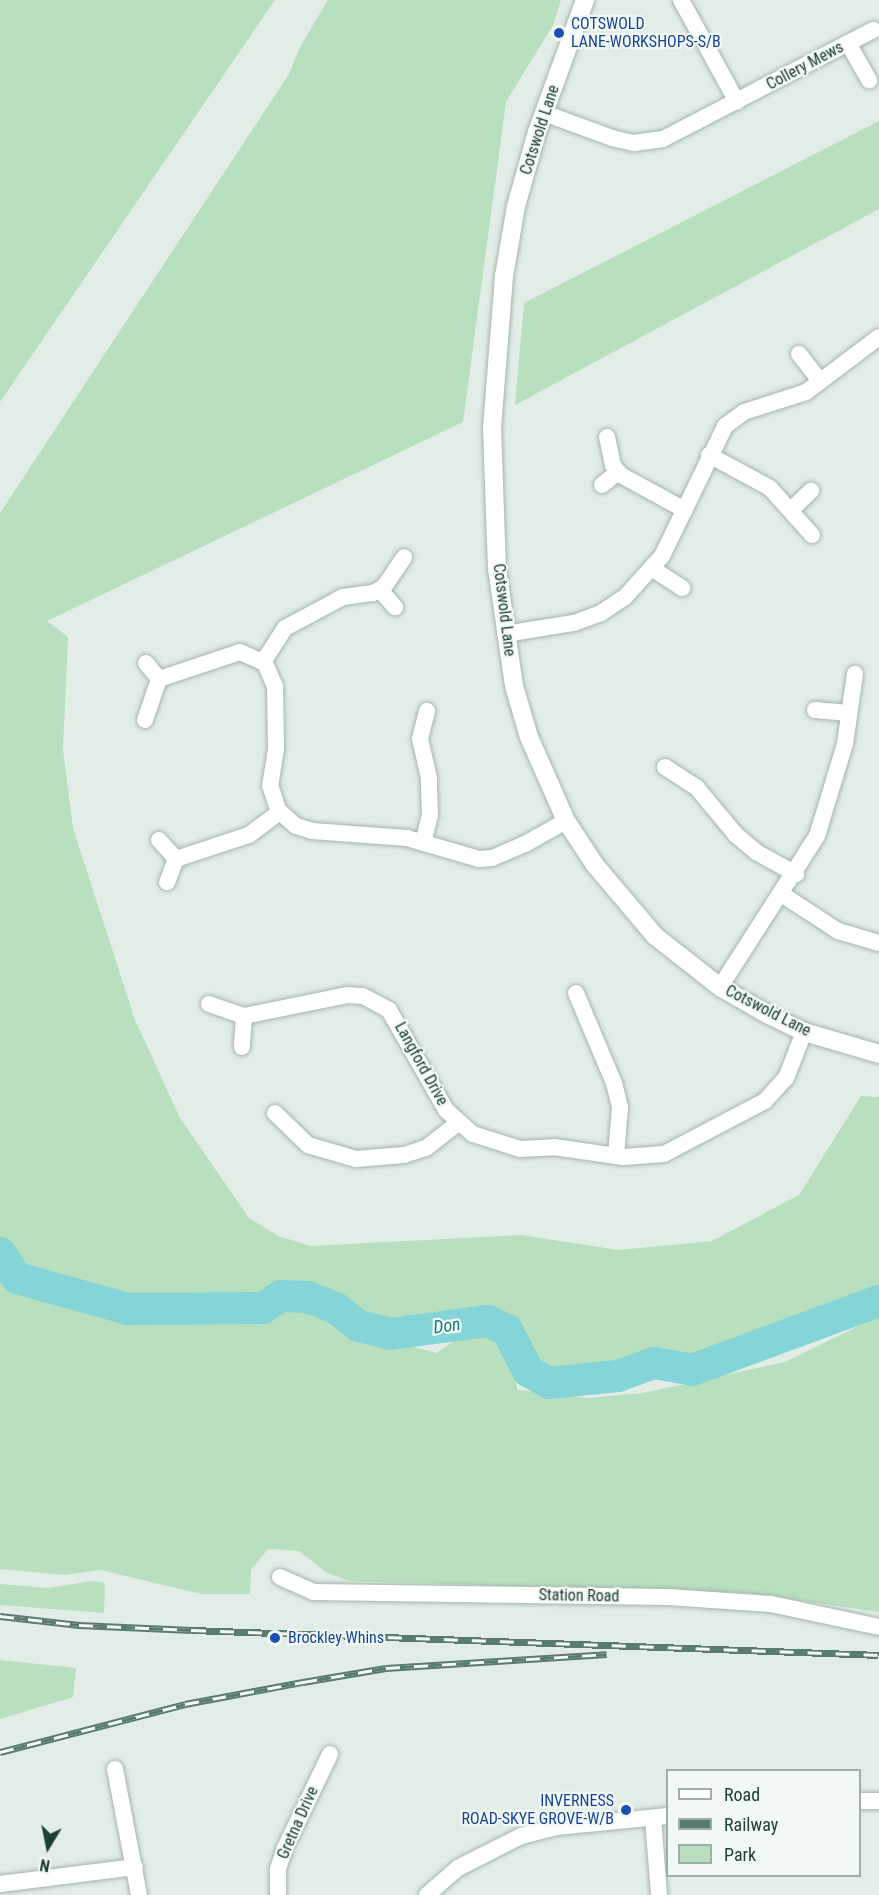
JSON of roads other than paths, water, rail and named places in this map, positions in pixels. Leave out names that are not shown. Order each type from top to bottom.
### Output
[{"type":"street","name":"Cotswold Lane","points":[[585,0],[544,113],[516,206],[497,346],[492,427],[497,568],[505,634],[529,737],[566,821],[595,865],[643,923],[685,962],[720,987],[804,1032],[879,1054]]},
{"type":"street","points":[[681,0],[736,102]]},
{"type":"street","name":"Collery Mews","points":[[544,113],[634,142],[663,139],[873,30]]},
{"type":"street","points":[[848,43],[869,80]]},
{"type":"street","points":[[505,634],[574,623],[601,613],[625,597],[653,569],[685,510],[717,437],[733,418],[794,397],[820,381],[879,337]]},
{"type":"street","points":[[799,354],[820,381]]},
{"type":"street","points":[[607,436],[618,472],[685,510]]},
{"type":"street","points":[[709,455],[757,479],[791,510],[812,535]]},
{"type":"street","points":[[602,485],[618,472]]},
{"type":"street","points":[[791,510],[811,491]]},
{"type":"street","points":[[263,662],[285,628],[299,618],[343,597],[380,590],[392,579],[404,557]]},
{"type":"street","points":[[653,569],[682,588]]},
{"type":"street","points":[[380,590],[395,607]]},
{"type":"street","points":[[159,679],[227,654],[240,652],[263,662],[276,695],[276,749],[270,785],[280,812],[296,826],[312,831],[381,833],[423,843],[466,858],[492,858],[566,821]]},
{"type":"street","points":[[146,663],[159,679]]},
{"type":"street","points":[[720,987],[783,896],[818,836],[834,790],[855,674]]},
{"type":"street","points":[[145,720],[159,679]]},
{"type":"street","points":[[815,710],[849,713]]},
{"type":"street","points":[[423,843],[430,815],[429,778],[420,739],[427,711]]},
{"type":"street","points":[[665,767],[697,788],[736,835],[756,852],[796,874]]},
{"type":"street","points":[[176,859],[249,835],[280,812]]},
{"type":"street","points":[[159,840],[176,859]]},
{"type":"street","points":[[167,882],[176,859]]},
{"type":"street","points":[[783,896],[846,935],[879,944]]},
{"type":"street","points":[[576,993],[614,1083],[620,1107],[616,1156]]},
{"type":"street","name":"Langford Drive","points":[[244,1016],[347,994],[378,1001],[397,1021],[457,1124],[504,1146],[554,1147],[616,1156],[664,1154],[765,1101],[786,1078],[804,1032]]},
{"type":"street","points":[[209,1004],[244,1016],[242,1047]]},
{"type":"street","name":"Langford Drive","points":[[275,1113],[308,1145],[356,1159],[404,1155],[426,1148],[457,1124]]},
{"type":"street","name":"Station Road","points":[[280,1576],[313,1592],[668,1597],[771,1604],[879,1627]]},
{"type":"street","name":"Gretna Drive","points":[[278,1895],[278,1869],[285,1848],[330,1754]]},
{"type":"street","points":[[115,1770],[139,1895]]},
{"type":"street","points":[[861,1801],[879,1801]]},
{"type":"street","points":[[427,1895],[458,1868],[521,1836],[556,1827],[660,1817],[659,1895]]},
{"type":"street","points":[[0,1884],[135,1867]]},
{"type":"waterway","name":"Don","points":[[0,1253],[17,1278],[128,1309],[263,1308],[281,1296],[308,1297],[337,1309],[359,1326],[390,1334],[488,1321],[507,1330],[528,1371],[549,1383],[618,1376],[654,1363],[692,1370],[879,1301]]},
{"type":"railway","points":[[0,1616],[79,1625],[879,1655]]},
{"type":"railway","points":[[0,1752],[185,1704],[386,1668],[607,1654]]},
{"type":"place","name":"COTSWOLD LANE-WORKSHOPS-S/B","points":[[559,33]]},
{"type":"place","name":"Brockley Whins","points":[[275,1638]]},
{"type":"place","name":"INVERNESS ROAD-SKYE GROVE-W/B","points":[[626,1810]]}]
